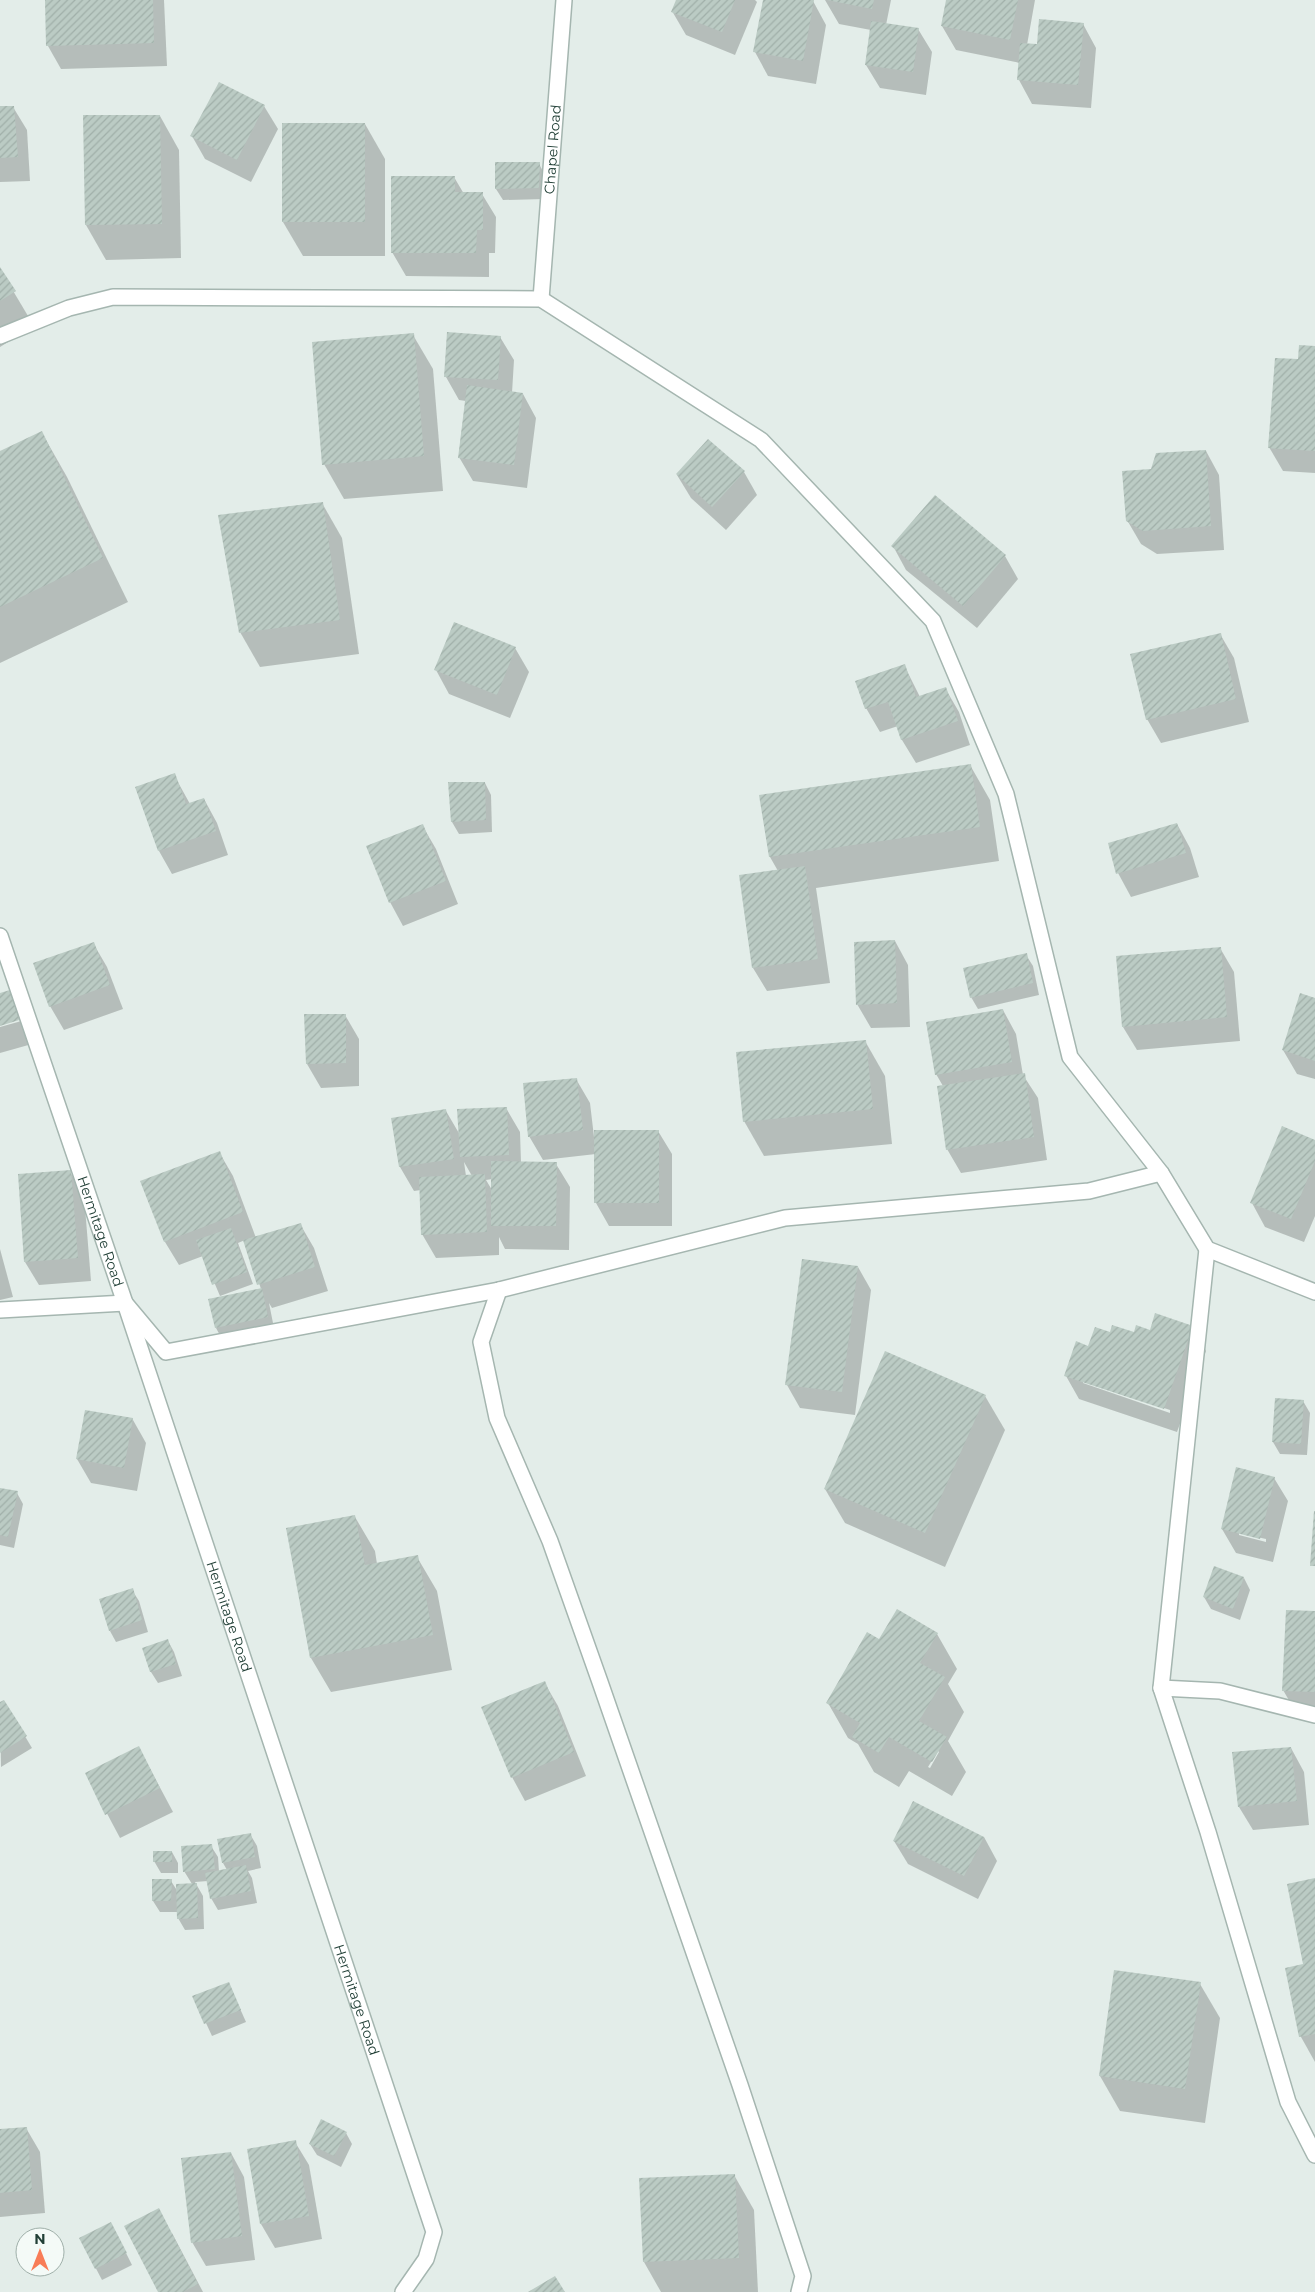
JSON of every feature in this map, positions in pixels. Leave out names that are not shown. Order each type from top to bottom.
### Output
[{"type":"street","name":"Chapel Road","points":[[541,299],[564,0]]},
{"type":"street","points":[[0,336],[69,308],[113,297],[541,299],[761,440],[933,621],[1006,794],[1070,1057],[1161,1173],[1207,1250],[1161,1688],[1208,1832],[1288,2102],[1315,2155]]},
{"type":"street","name":"Hermitage Road","points":[[0,936],[125,1304],[434,2232],[426,2260],[403,2292]]},
{"type":"street","points":[[0,1310],[125,1304],[166,1352],[499,1290],[785,1218],[1089,1191],[1161,1173]]},
{"type":"street","points":[[1207,1250],[1315,1292]]},
{"type":"street","points":[[499,1290],[481,1342],[497,1418],[550,1540],[740,2085],[803,2276],[799,2292]]},
{"type":"street","points":[[1161,1688],[1220,1691],[1315,1715]]},
{"type":"building","points":[[45,0],[153,0],[154,43],[46,46]]},
{"type":"building","points":[[676,0],[735,0],[722,32],[671,12]]},
{"type":"building","points":[[763,0],[814,0],[803,61],[753,52]]},
{"type":"building","points":[[827,0],[874,0],[872,9]]},
{"type":"building","points":[[946,0],[1018,0],[1010,40],[941,26]]},
{"type":"building","points":[[1039,19],[1084,23],[1078,85],[1017,80],[1020,43],[1037,44]]},
{"type":"building","points":[[871,21],[919,28],[913,72],[865,65]]},
{"type":"building","points":[[219,82],[265,105],[237,160],[190,136]]},
{"type":"building","points":[[0,106],[14,106],[18,157],[0,158]]},
{"type":"building","points":[[83,115],[160,115],[162,224],[85,225]]},
{"type":"building","points":[[282,123],[365,123],[365,222],[282,222]]},
{"type":"building","points":[[495,162],[540,162],[539,188],[495,189]]},
{"type":"building","points":[[391,176],[455,176],[455,192],[483,192],[483,230],[477,230],[476,253],[391,253]]},
{"type":"building","points":[[0,267],[16,291],[0,301]]},
{"type":"building","points":[[447,332],[501,336],[498,380],[444,377]]},
{"type":"building","points":[[414,333],[424,456],[322,465],[312,342]]},
{"type":"building","points":[[1299,345],[1315,346],[1315,451],[1268,448],[1275,358],[1298,359]]},
{"type":"building","points":[[467,385],[523,393],[514,465],[458,458]]},
{"type":"building","points":[[42,431],[103,558],[0,607],[0,451]]},
{"type":"building","points":[[708,439],[745,471],[712,507],[676,474]]},
{"type":"building","points":[[1206,450],[1211,526],[1143,531],[1126,521],[1122,471],[1151,469],[1156,453]]},
{"type":"building","points":[[935,495],[1006,555],[963,606],[891,546]]},
{"type":"building","points":[[323,502],[340,620],[239,633],[218,515]]},
{"type":"building","points":[[454,622],[516,647],[497,695],[434,670]]},
{"type":"building","points":[[1221,633],[1236,699],[1146,720],[1130,654]]},
{"type":"building","points":[[905,664],[916,697],[946,687],[958,721],[901,740],[888,702],[865,709],[855,681]]},
{"type":"building","points":[[971,764],[980,827],[769,857],[759,795]]},
{"type":"building","points":[[175,773],[186,804],[204,798],[216,831],[158,851],[135,787]]},
{"type":"building","points":[[448,782],[485,782],[486,820],[451,822]]},
{"type":"building","points":[[1177,823],[1186,853],[1116,874],[1108,843]]},
{"type":"building","points":[[423,824],[446,881],[389,903],[366,846]]},
{"type":"building","points":[[805,866],[818,959],[752,968],[739,875]]},
{"type":"building","points":[[895,940],[897,1003],[856,1005],[854,942]]},
{"type":"building","points":[[94,942],[110,985],[49,1007],[33,963]]},
{"type":"building","points":[[1221,947],[1227,1017],[1122,1027],[1116,956]]},
{"type":"building","points":[[1027,953],[1033,983],[970,998],[963,968]]},
{"type":"building","points":[[10,990],[19,1020],[0,1026],[0,993]]},
{"type":"building","points":[[1300,993],[1315,998],[1315,1061],[1282,1050]]},
{"type":"building","points":[[1003,1009],[1012,1062],[935,1075],[926,1022]]},
{"type":"building","points":[[304,1014],[346,1014],[346,1063],[306,1064]]},
{"type":"building","points":[[866,1040],[873,1109],[743,1122],[736,1052]]},
{"type":"building","points":[[1025,1073],[1034,1137],[946,1150],[937,1086]]},
{"type":"building","points":[[577,1078],[583,1130],[528,1137],[523,1083]]},
{"type":"building","points":[[507,1107],[509,1155],[460,1157],[457,1109]]},
{"type":"building","points":[[446,1109],[454,1159],[399,1167],[391,1118]]},
{"type":"building","points":[[1282,1126],[1315,1140],[1315,1161],[1291,1219],[1250,1203]]},
{"type":"building","points":[[594,1130],[659,1130],[659,1203],[594,1203]]},
{"type":"building","points":[[220,1151],[243,1212],[164,1242],[140,1181]]},
{"type":"building","points":[[491,1161],[557,1162],[556,1226],[491,1226]]},
{"type":"building","points":[[71,1170],[78,1258],[24,1262],[18,1174]]},
{"type":"building","points":[[485,1174],[487,1232],[421,1235],[419,1177]]},
{"type":"building","points":[[301,1223],[315,1267],[257,1285],[243,1240]]},
{"type":"building","points":[[231,1228],[247,1272],[212,1285],[196,1240]]},
{"type":"building","points":[[802,1259],[858,1266],[842,1392],[785,1385]]},
{"type":"building","points":[[262,1288],[268,1317],[215,1328],[208,1299]]},
{"type":"building","points":[[1155,1313],[1193,1326],[1164,1409],[1064,1376],[1076,1341],[1088,1346],[1095,1327],[1110,1332],[1112,1325],[1134,1332],[1136,1325],[1150,1330]]},
{"type":"building","points":[[885,1351],[986,1395],[925,1533],[824,1489]]},
{"type":"building","points":[[1275,1398],[1304,1400],[1301,1444],[1272,1442]]},
{"type":"building","points":[[85,1410],[133,1418],[124,1468],[76,1459]]},
{"type":"building","points":[[1236,1467],[1275,1477],[1260,1539],[1221,1529]]},
{"type":"building","points":[[0,1488],[18,1491],[8,1537],[0,1535]]},
{"type":"building","points":[[1314,1511],[1315,1566],[1310,1566]]},
{"type":"building","points":[[355,1515],[365,1565],[418,1555],[433,1635],[310,1658],[286,1528]]},
{"type":"building","points":[[1214,1566],[1244,1577],[1233,1609],[1203,1597]]},
{"type":"building","points":[[133,1588],[142,1620],[109,1631],[99,1599]]},
{"type":"building","points":[[897,1609],[938,1633],[920,1663],[945,1677],[919,1721],[947,1737],[932,1762],[889,1737],[879,1753],[852,1737],[860,1723],[826,1703],[867,1632],[879,1639]]},
{"type":"building","points":[[1286,1610],[1315,1611],[1315,1692],[1282,1691]]},
{"type":"building","points":[[168,1639],[176,1664],[150,1672],[142,1648]]},
{"type":"building","points":[[545,1681],[574,1752],[511,1778],[481,1707]]},
{"type":"building","points":[[4,1700],[27,1736],[0,1753],[0,1702]]},
{"type":"building","points":[[139,1746],[160,1788],[105,1815],[85,1773]]},
{"type":"building","points":[[1291,1747],[1297,1801],[1238,1807],[1232,1752]]},
{"type":"building","points":[[913,1801],[984,1837],[964,1876],[893,1841]]},
{"type":"building","points":[[251,1833],[255,1857],[222,1863],[217,1839]]},
{"type":"building","points":[[212,1844],[215,1869],[183,1872],[181,1846]]},
{"type":"building","points":[[153,1851],[172,1851],[172,1862],[153,1862]]},
{"type":"building","points":[[246,1865],[251,1891],[210,1899],[205,1873]]},
{"type":"building","points":[[1315,1878],[1315,2034],[1299,2037],[1285,1968],[1303,1964],[1287,1884]]},
{"type":"building","points":[[152,1879],[172,1879],[171,1901],[152,1901]]},
{"type":"building","points":[[197,1883],[198,1918],[177,1919],[176,1884]]},
{"type":"building","points":[[1114,1970],[1201,1982],[1185,2089],[1099,2076]]},
{"type":"building","points":[[229,1982],[241,2010],[204,2024],[192,1996]]},
{"type":"building","points":[[321,2119],[347,2132],[334,2156],[309,2144]]},
{"type":"building","points":[[27,2127],[32,2190],[0,2193],[0,2129]]},
{"type":"building","points":[[296,2140],[309,2216],[260,2224],[247,2149]]},
{"type":"building","points":[[231,2152],[242,2236],[191,2243],[181,2158]]},
{"type":"building","points":[[735,2174],[739,2258],[643,2262],[639,2178]]},
{"type":"building","points":[[159,2208],[198,2284],[183,2292],[158,2292],[124,2226]]},
{"type":"building","points":[[111,2222],[127,2253],[95,2269],[79,2238]]},
{"type":"building","points":[[555,2276],[565,2292],[528,2292]]}]
